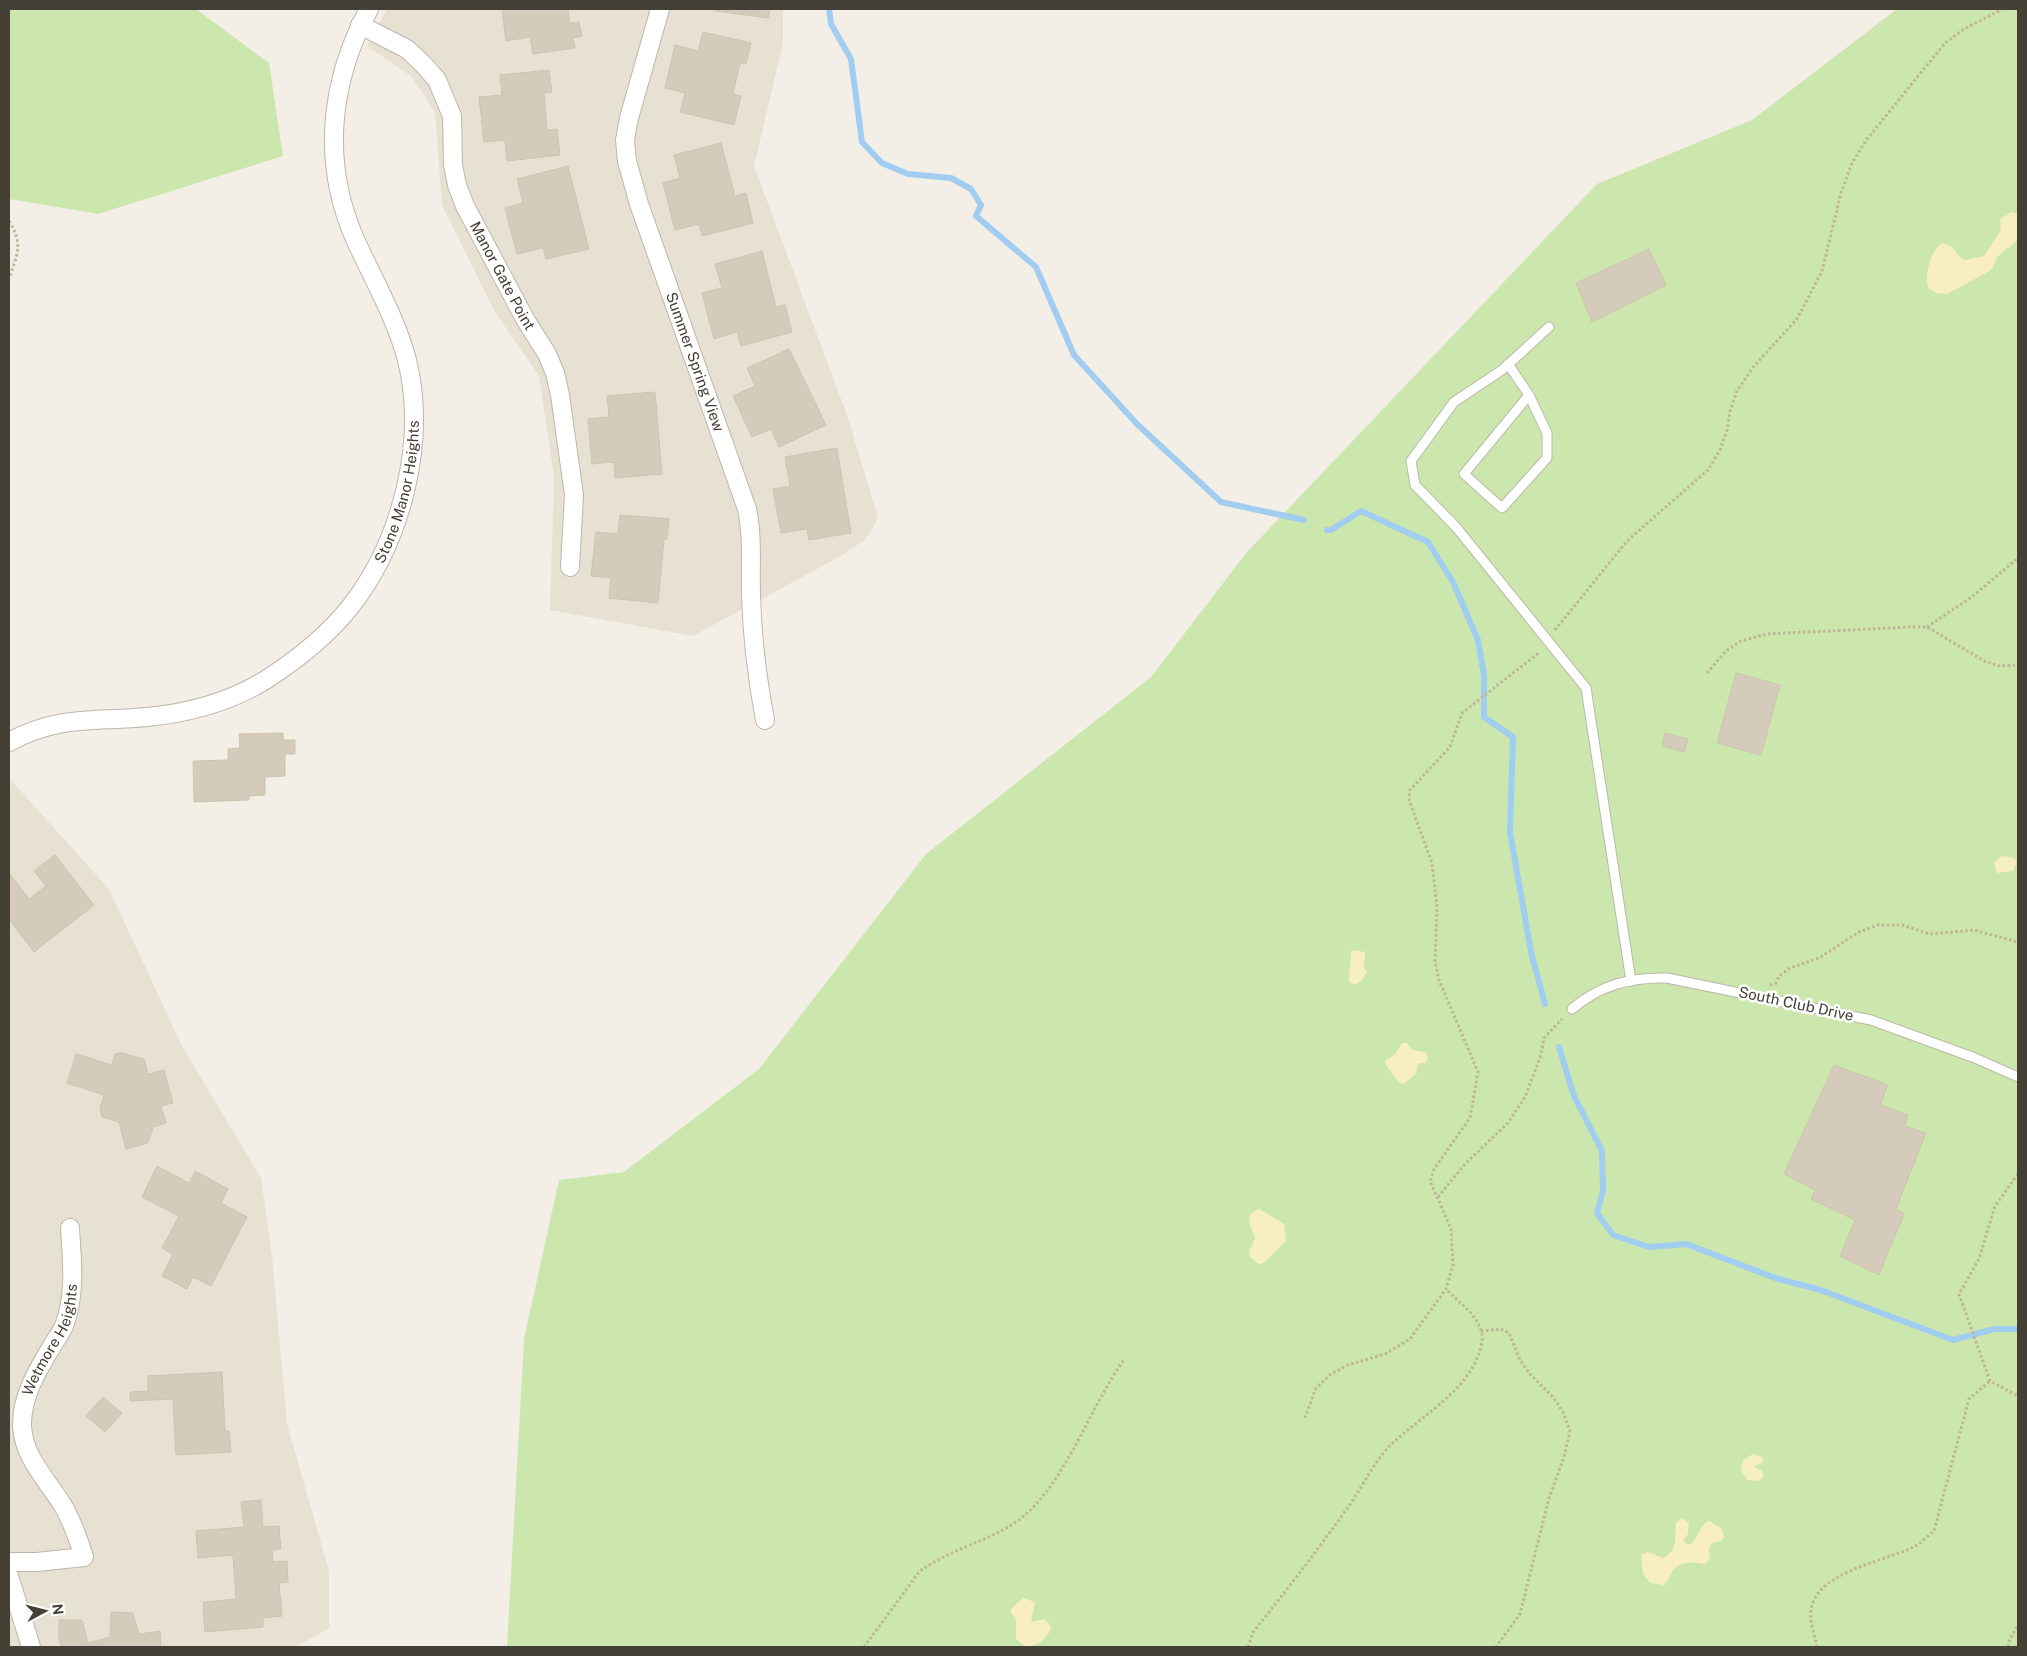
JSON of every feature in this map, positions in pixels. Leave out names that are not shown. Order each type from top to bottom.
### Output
[{"type":"street","name":"Stone Manor Heights","points":[[9,742],[26,732],[53,724],[80,720],[145,718],[193,709],[236,694],[264,681],[292,662],[319,640],[351,606],[388,542],[401,506],[409,469],[414,432],[413,390],[407,359],[395,326],[354,237],[344,207],[337,179],[334,147],[334,115],[348,53],[369,9]]},
{"type":"street","name":"Summer Spring View","points":[[660,9],[629,118],[626,140],[627,161],[639,204],[747,509],[751,528],[751,594],[754,644],[765,720]]},
{"type":"street","name":"Manor Gate Point","points":[[360,25],[407,49],[424,64],[437,80],[452,116],[453,165],[464,206],[525,319],[548,354],[560,395],[574,495],[570,567]]},
{"type":"street","name":"Wetmore Heights","points":[[9,1562],[37,1562],[84,1557],[76,1530],[26,1450],[22,1427],[23,1407],[31,1384],[64,1328],[70,1304],[74,1276],[70,1228]]},
{"type":"street","points":[[9,1576],[31,1647]]},
{"type":"lane","points":[[1549,327],[1508,364],[1454,402],[1411,461],[1415,485],[1456,527],[1586,688],[1631,981]]},
{"type":"lane","points":[[1508,364],[1529,395],[1547,433],[1547,458],[1502,508],[1464,474],[1529,395]]},
{"type":"lane","name":"South Club Drive","points":[[1572,1009],[1588,995],[1601,988],[1647,978],[1667,978],[1872,1020],[1975,1058],[2018,1077]]},
{"type":"path","points":[[1305,1418],[1316,1388],[1331,1374],[1348,1365],[1385,1354],[1410,1339],[1446,1289],[1453,1265],[1451,1229],[1430,1181],[1434,1169],[1470,1118],[1478,1072],[1438,980],[1435,962],[1437,907],[1432,863],[1409,800],[1410,790],[1450,748],[1462,713],[1540,652],[1559,623],[1627,541],[1708,470],[1720,450],[1727,430],[1730,411],[1738,391],[1754,366],[1797,319],[1822,271],[1841,193],[1852,163],[1866,139],[1946,43],[1964,29],[2003,9]]},
{"type":"path","points":[[9,221],[16,230],[19,246],[9,278]]},
{"type":"path","points":[[1707,673],[1726,651],[1741,641],[1767,634],[1928,627],[1973,596],[2018,558]]},
{"type":"path","points":[[1928,627],[1984,661],[1999,666],[2018,665]]},
{"type":"path","points":[[1743,994],[1776,983],[1779,976],[1790,968],[1819,958],[1859,932],[1878,925],[1902,925],[1930,934],[1974,930],[2018,942]]},
{"type":"path","points":[[1438,1197],[1465,1164],[1508,1122],[1525,1097],[1541,1055],[1544,1038],[1572,1009]]},
{"type":"path","points":[[2018,1174],[1995,1206],[1979,1260],[1959,1294],[1990,1381],[2018,1396]]},
{"type":"path","points":[[1248,1647],[1253,1632],[1352,1502],[1393,1442],[1448,1399],[1469,1372],[1480,1348],[1481,1331],[1478,1321],[1446,1289]]},
{"type":"path","points":[[1481,1331],[1501,1329],[1510,1333],[1520,1360],[1530,1374],[1554,1397],[1563,1412],[1570,1431],[1564,1457],[1549,1498],[1520,1614],[1496,1647]]},
{"type":"path","points":[[864,1647],[918,1572],[930,1564],[990,1538],[1020,1518],[1041,1497],[1056,1477],[1109,1380],[1124,1360]]},
{"type":"path","points":[[1817,1647],[1812,1631],[1811,1609],[1815,1599],[1827,1585],[1840,1576],[1919,1544],[1934,1531],[1970,1399],[1990,1381]]},
{"type":"path","points":[[2008,1647],[2018,1625]]},
{"type":"shaded area","points":[[387,9],[783,9],[783,43],[754,166],[847,415],[878,518],[866,539],[841,556],[693,636],[550,610],[554,477],[539,376],[495,312],[442,205],[435,112],[411,76],[367,46]]},
{"type":"shaded area","points":[[9,778],[109,889],[183,1048],[261,1178],[272,1256],[287,1424],[329,1571],[329,1628],[296,1647],[9,1647]]},
{"type":"green space","points":[[9,9],[196,9],[269,63],[283,156],[98,214],[9,199]]},
{"type":"green space","points":[[1897,9],[2018,9],[2018,1647],[507,1647],[524,1339],[559,1180],[624,1172],[759,1069],[926,854],[1151,677],[1247,552],[1597,184],[1752,120]]},
{"type":"sand","points":[[2012,212],[2018,214],[2018,240],[1997,257],[1992,269],[1947,294],[1937,293],[1929,289],[1927,277],[1929,264],[1938,246],[1942,243],[1951,246],[1965,260],[1984,256],[2001,230],[2000,219]]},
{"type":"sand","points":[[2001,856],[2012,857],[2017,861],[2013,871],[1997,873],[1994,862]]},
{"type":"sand","points":[[1354,950],[1365,952],[1364,967],[1367,972],[1360,982],[1354,985],[1349,981],[1351,952]]},
{"type":"sand","points":[[1403,1043],[1407,1043],[1412,1050],[1425,1052],[1428,1057],[1426,1063],[1418,1063],[1416,1074],[1403,1084],[1396,1080],[1385,1062],[1396,1053]]},
{"type":"sand","points":[[1259,1209],[1284,1224],[1286,1241],[1264,1263],[1259,1264],[1250,1257],[1249,1252],[1255,1238],[1250,1224],[1250,1214]]},
{"type":"sand","points":[[1753,1454],[1762,1457],[1764,1461],[1754,1467],[1762,1471],[1763,1477],[1759,1481],[1747,1480],[1741,1470],[1743,1460]]},
{"type":"sand","points":[[1682,1518],[1689,1523],[1688,1534],[1683,1541],[1688,1545],[1695,1540],[1702,1526],[1709,1521],[1721,1528],[1724,1537],[1721,1541],[1712,1543],[1709,1549],[1710,1559],[1705,1564],[1692,1562],[1679,1565],[1664,1585],[1650,1583],[1643,1574],[1641,1555],[1648,1552],[1663,1558],[1668,1555],[1675,1544],[1676,1523]]},
{"type":"sand","points":[[1023,1598],[1035,1602],[1031,1622],[1045,1619],[1051,1627],[1048,1635],[1042,1641],[1026,1647],[1016,1639],[1016,1621],[1010,1610]]},
{"type":"building","points":[[502,9],[568,9],[570,23],[579,22],[582,36],[573,38],[575,48],[533,54],[530,37],[506,41]]},
{"type":"building","points":[[716,9],[770,9],[768,18],[716,11]]},
{"type":"building","points":[[703,32],[751,43],[746,64],[740,63],[733,94],[741,96],[734,125],[680,112],[685,93],[665,88],[675,45],[698,51]]},
{"type":"building","points":[[549,70],[552,92],[544,93],[547,130],[557,129],[560,155],[507,161],[505,140],[484,142],[479,97],[502,95],[500,75]]},
{"type":"building","points":[[721,143],[735,196],[746,193],[753,223],[702,236],[699,224],[675,230],[663,183],[680,178],[674,155]]},
{"type":"building","points":[[568,166],[589,249],[546,259],[543,248],[517,254],[505,208],[523,203],[517,179]]},
{"type":"building","points":[[1649,249],[1666,285],[1592,322],[1576,283]]},
{"type":"building","points":[[762,251],[776,307],[785,305],[792,332],[741,346],[737,332],[714,339],[702,293],[722,288],[715,264]]},
{"type":"building","points":[[789,349],[826,425],[779,447],[771,429],[752,437],[733,396],[755,386],[747,368]]},
{"type":"building","points":[[655,392],[662,474],[615,478],[614,462],[592,464],[588,419],[609,417],[607,396]]},
{"type":"building","points":[[837,448],[851,533],[809,540],[807,529],[781,533],[773,489],[790,486],[785,457]]},
{"type":"building","points":[[620,515],[669,519],[667,539],[664,539],[658,603],[609,598],[611,578],[591,576],[596,532],[618,534]]},
{"type":"building","points":[[1736,673],[1780,685],[1761,755],[1717,743]]},
{"type":"building","points":[[283,733],[283,740],[295,740],[295,754],[285,754],[285,776],[265,777],[265,795],[249,796],[249,800],[194,802],[193,761],[228,760],[228,749],[240,748],[239,734]]},
{"type":"building","points":[[1665,733],[1688,739],[1684,752],[1662,746]]},
{"type":"building","points":[[55,855],[94,905],[34,952],[9,919],[9,873],[29,899],[46,886],[34,871]]},
{"type":"building","points":[[122,1053],[144,1059],[148,1074],[164,1070],[173,1103],[161,1106],[166,1123],[153,1127],[148,1143],[126,1149],[119,1122],[102,1117],[100,1108],[104,1095],[67,1083],[76,1054],[112,1065],[115,1054]]},
{"type":"building","points":[[1834,1065],[1888,1085],[1880,1105],[1908,1115],[1905,1126],[1926,1133],[1896,1209],[1904,1214],[1879,1275],[1840,1256],[1855,1220],[1811,1199],[1815,1190],[1784,1174]]},
{"type":"building","points":[[157,1166],[189,1183],[195,1171],[228,1189],[221,1203],[247,1217],[211,1286],[193,1277],[187,1289],[162,1276],[173,1254],[162,1248],[179,1216],[142,1197]]},
{"type":"building","points":[[222,1372],[225,1431],[229,1431],[231,1452],[176,1455],[173,1399],[130,1401],[130,1392],[148,1391],[148,1376]]},
{"type":"building","points":[[103,1397],[122,1413],[105,1432],[86,1416]]},
{"type":"building","points":[[261,1500],[263,1527],[279,1526],[281,1549],[272,1550],[273,1562],[287,1561],[288,1582],[279,1583],[282,1616],[263,1618],[263,1627],[205,1632],[203,1602],[236,1599],[233,1555],[198,1558],[196,1531],[244,1527],[241,1502]]},
{"type":"building","points":[[111,1613],[133,1613],[139,1634],[160,1631],[161,1647],[61,1647],[59,1620],[82,1620],[88,1643],[110,1637]]},
{"type":"waterway","points":[[829,9],[831,24],[851,59],[862,142],[882,163],[908,174],[951,178],[971,189],[981,205],[976,216],[1036,267],[1074,355],[1137,424],[1221,502],[1304,520]]},
{"type":"waterway","points":[[1327,530],[1331,530],[1361,511],[1428,542],[1453,582],[1478,640],[1484,675],[1484,717],[1513,737],[1510,832],[1531,952],[1545,1004]]},
{"type":"waterway","points":[[1559,1047],[1574,1096],[1602,1151],[1603,1191],[1597,1213],[1613,1235],[1649,1247],[1686,1244],[1778,1279],[1821,1290],[1953,1340],[1994,1329],[2018,1329]]}]
